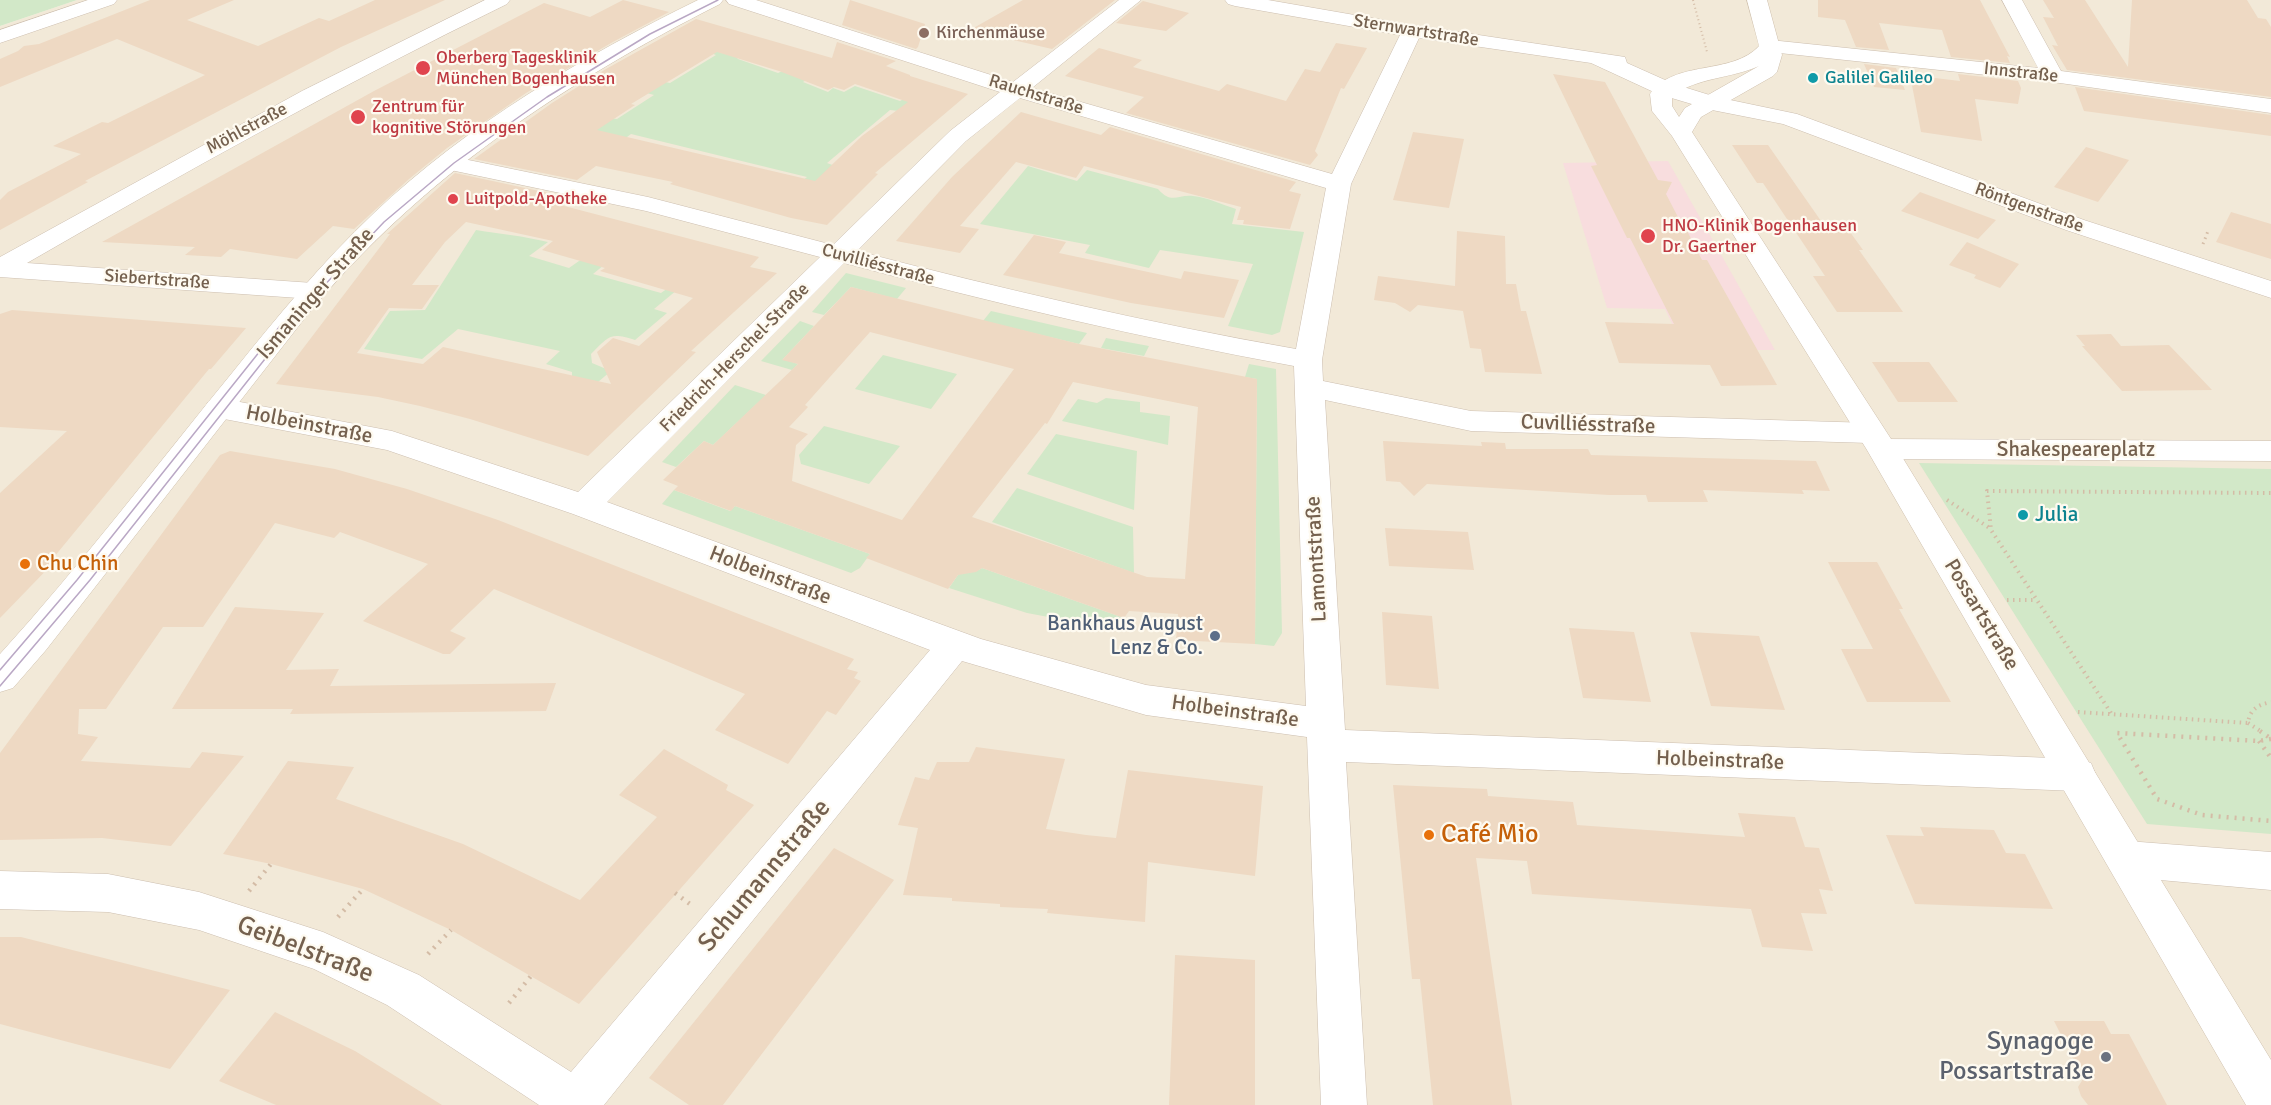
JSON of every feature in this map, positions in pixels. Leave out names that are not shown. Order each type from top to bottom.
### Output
[{"type":"street","points":[[0,37],[107,0]]},
{"type":"street","name":"Möhlstraße","points":[[0,269],[228,138],[415,40],[500,0]]},
{"type":"street","name":"Ismaninger Straße","points":[[0,678],[84,580],[313,291],[379,221],[449,163],[574,76],[647,33],[713,0]]},
{"type":"street","name":"Rauchstraße","points":[[736,0],[1016,90],[1339,184]]},
{"type":"street","name":"Friedrich-Herschel-Straße","points":[[585,506],[958,136],[1131,0]]},
{"type":"street","name":"Sternwartstraße","points":[[1235,0],[1412,31],[1672,68],[1737,91]]},
{"type":"street","points":[[1681,132],[1693,113],[1737,91],[1766,72],[1772,63],[1770,46],[1757,0]]},
{"type":"street","points":[[2012,0],[2053,76]]},
{"type":"street","name":"Lamontstraße","points":[[1344,1105],[1308,374],[1339,184],[1412,31]]},
{"type":"street","points":[[1666,89],[1697,76],[1754,60],[1770,46]]},
{"type":"street","name":"Innstraße","points":[[1770,46],[2053,76],[2271,106]]},
{"type":"street","name":"Sternwartstraße","points":[[1598,59],[1666,89],[1712,103]]},
{"type":"street","name":"Possartstraße","points":[[1666,89],[1660,94],[1659,102],[1665,116],[1681,132],[1876,441],[2271,1104]]},
{"type":"street","name":"Röntgenstraße","points":[[1737,91],[1770,106],[1789,119]]},
{"type":"street","name":"Röntgenstraße","points":[[1712,103],[1789,119],[2075,225],[2271,290]]},
{"type":"street","name":"Cuvilliésstraße","points":[[449,163],[648,204],[1021,301],[1192,339],[1471,421],[1876,441]]},
{"type":"street","name":"Siebertstraße","points":[[0,269],[313,291]]},
{"type":"street","name":"Holbeinstraße","points":[[219,408],[392,441],[585,506],[955,645],[1146,700],[1326,734],[2077,775]]},
{"type":"street","name":"Shakespeareplatz","points":[[1876,441],[2271,451]]},
{"type":"street","name":"Schumannstraße","points":[[575,1105],[955,645]]},
{"type":"street","points":[[2127,859],[2271,871]]},
{"type":"street","name":"Geibelstraße","points":[[0,890],[108,893],[187,909],[323,952],[403,990],[547,1082],[575,1105]]},
{"type":"path","points":[[1693,0],[1707,48],[1707,62],[1697,76]]},
{"type":"path","points":[[1991,530],[1987,491],[2271,493]]},
{"type":"path","points":[[1943,496],[1991,530],[2111,713]]},
{"type":"path","points":[[2002,600],[2036,600]]},
{"type":"path","points":[[2248,723],[2249,713],[2256,705],[2271,702]]},
{"type":"path","points":[[2070,712],[2185,717],[2223,723],[2248,723],[2271,739]]},
{"type":"path","points":[[2271,739],[2259,741],[2117,733],[2157,799],[2202,815],[2271,820]]},
{"type":"path","points":[[2259,741],[2271,758]]},
{"type":"path","points":[[249,891],[271,864]]},
{"type":"path","points":[[338,917],[363,889]]},
{"type":"path","points":[[675,893],[698,910]]},
{"type":"path","points":[[428,954],[451,930]]},
{"type":"path","points":[[509,1003],[531,976]]},
{"type":"shaded area","points":[[77,0],[2271,0],[2271,1105],[0,1105],[0,26]]},
{"type":"shaded area","name":"HNO-Klinik Bogenhausen Dr. Gaertner","points":[[1668,161],[1775,350],[1685,350],[1665,309],[1607,308],[1563,163]]},
{"type":"green space","points":[[0,0],[77,0],[0,26]]},
{"type":"green space","points":[[717,36],[738,59],[778,73],[789,68],[815,74],[803,82],[828,92],[833,88],[844,92],[855,86],[900,101],[909,96],[914,98],[899,111],[890,110],[827,163],[838,167],[808,195],[790,191],[807,177],[631,134],[623,140],[574,130],[597,116],[617,119],[654,95],[632,89],[651,79],[670,83],[716,55],[697,48]]},
{"type":"green space","points":[[1028,166],[1077,181],[1087,170],[1158,189],[1167,197],[1204,198],[1236,209],[1232,224],[1304,232],[1280,332],[1272,335],[1228,326],[1253,264],[1160,250],[1149,268],[1085,253],[1090,245],[980,224]]},
{"type":"green space","points":[[476,230],[548,242],[529,256],[569,268],[589,254],[610,260],[593,274],[661,293],[675,283],[683,285],[654,309],[667,313],[635,340],[620,336],[610,337],[591,354],[592,363],[611,371],[572,404],[572,372],[546,364],[560,351],[458,329],[422,359],[364,349],[390,311],[425,310]]},
{"type":"green space","points":[[846,273],[906,288],[897,299],[851,287],[824,315],[812,312]]},
{"type":"green space","points":[[991,311],[1087,333],[1079,344],[983,321]]},
{"type":"green space","points":[[800,321],[814,326],[783,359],[798,364],[792,370],[761,361]]},
{"type":"green space","points":[[1106,338],[1149,346],[1144,356],[1101,348]]},
{"type":"green space","points":[[883,355],[957,374],[931,409],[855,389]]},
{"type":"green space","points":[[1249,364],[1276,369],[1282,633],[1274,646],[1255,644],[1257,379],[1245,377]]},
{"type":"green space","points":[[735,385],[766,395],[713,445],[704,441],[676,467],[662,462]]},
{"type":"green space","points":[[1106,398],[1140,402],[1140,412],[1170,416],[1168,445],[1062,421],[1078,399],[1097,403]]},
{"type":"green space","points":[[824,426],[900,446],[869,484],[801,464],[799,455]]},
{"type":"green space","points":[[1056,434],[1137,451],[1134,510],[1027,474]]},
{"type":"green space","points":[[1919,463],[2271,469],[2271,834],[2147,824]]},
{"type":"green space","points":[[1017,488],[1133,527],[1134,573],[992,522]]},
{"type":"green space","points":[[674,490],[730,511],[735,506],[870,554],[860,568],[851,573],[662,504]]},
{"type":"green space","points":[[982,568],[1124,618],[1118,630],[1027,613],[949,588],[960,572],[975,572]]},
{"type":"building","points":[[150,0],[234,0],[187,20],[258,46],[319,18],[329,21],[375,0],[445,0],[341,47],[85,181],[88,182],[0,230],[0,200],[8,192],[81,154],[53,146],[102,122],[108,123],[205,75],[117,39],[0,87],[0,59],[24,46],[39,44]]},
{"type":"building","points":[[623,0],[669,12],[526,93],[447,148],[354,229],[333,226],[297,259],[230,249],[221,257],[185,255],[195,247],[102,242],[374,91],[544,3],[590,17]]},
{"type":"building","points":[[850,0],[925,24],[918,47],[916,49],[842,25]]},
{"type":"building","points":[[1023,0],[1115,0],[1052,49],[970,30]]},
{"type":"building","points":[[1818,0],[1980,0],[2010,57],[2007,56],[2010,63],[1951,57],[1942,30],[1879,23],[1889,50],[1856,47],[1845,20],[1818,17]]},
{"type":"building","points":[[2043,0],[2085,0],[2128,67],[2132,0],[2247,0],[2258,18],[2266,19],[2271,27],[2271,97],[2067,70],[2052,45],[2058,46],[2043,17],[2054,18]]},
{"type":"building","points":[[1143,1],[1189,13],[1166,31],[1116,23]]},
{"type":"building","points":[[696,19],[832,58],[837,42],[896,61],[886,66],[910,76],[968,94],[875,173],[878,174],[827,225],[791,218],[670,184],[673,182],[596,166],[577,180],[474,159],[552,103],[606,69]],"holes":[[[717,52],[779,71],[828,90],[834,87],[844,90],[855,84],[908,102],[862,136],[815,181],[597,130],[635,105],[631,104]]]},
{"type":"building","points":[[1336,43],[1367,48],[1344,89],[1341,88],[1315,151],[1318,155],[1310,165],[1126,113],[1144,97],[1065,76],[1099,48],[1142,60],[1133,67],[1219,91],[1227,84],[1286,101],[1305,69],[1320,72]]},
{"type":"building","points":[[1864,64],[1896,68],[1905,90],[1874,87]]},
{"type":"building","points":[[1553,74],[1605,82],[1658,180],[1672,182],[1666,194],[1702,260],[1707,260],[1777,385],[1721,386],[1710,365],[1619,363],[1605,322],[1674,324],[1591,166],[1597,165]]},
{"type":"building","points":[[1958,74],[2018,81],[2021,88],[2018,104],[1975,99],[1982,141],[1921,132],[1910,75],[1960,81]]},
{"type":"building","points":[[2075,87],[2271,115],[2271,136],[2084,111]]},
{"type":"building","points":[[1021,112],[1101,135],[1110,127],[1296,182],[1289,191],[1301,194],[1290,229],[1243,224],[1244,220],[1237,220],[1241,207],[1084,166],[1076,178],[1016,162],[960,226],[979,229],[960,253],[896,241],[952,177]]},
{"type":"building","points":[[1413,132],[1464,139],[1449,208],[1393,200]]},
{"type":"building","points":[[1732,145],[1768,145],[1821,221],[1842,221],[1863,250],[1859,250],[1903,312],[1837,312],[1813,276],[1825,276],[1763,183],[1757,183]]},
{"type":"building","points":[[2086,147],[2129,160],[2098,202],[2054,187]]},
{"type":"building","points":[[455,173],[558,195],[549,202],[759,257],[750,267],[777,273],[691,351],[696,352],[588,456],[470,419],[420,406],[378,397],[276,384],[390,234],[387,234]],"holes":[[[466,222],[553,241],[542,250],[605,268],[600,271],[693,298],[639,346],[613,338],[597,352],[611,384],[443,347],[423,364],[357,353],[389,308],[422,309],[439,285],[412,285],[445,242]]]},
{"type":"building","points":[[1920,192],[1996,220],[1978,239],[1901,211]]},
{"type":"building","points":[[2231,212],[2271,224],[2271,259],[2216,242]]},
{"type":"building","points":[[1457,231],[1505,236],[1506,284],[1516,284],[1521,311],[1526,311],[1542,374],[1485,372],[1481,349],[1470,348],[1463,311],[1418,305],[1410,312],[1395,303],[1374,300],[1378,276],[1455,286]]},
{"type":"building","points":[[1034,235],[1066,242],[1059,253],[1181,279],[1184,271],[1239,280],[1224,318],[1131,303],[1003,275]]},
{"type":"building","points":[[1967,242],[2019,264],[2000,288],[1974,278],[1976,275],[1949,265]]},
{"type":"building","points":[[851,287],[1079,344],[1257,379],[1255,644],[1176,640],[1178,614],[1129,611],[1124,618],[982,568],[976,572],[958,575],[948,589],[866,558],[870,554],[735,506],[731,511],[674,490],[678,486],[663,480],[704,441],[713,445],[798,364],[782,360]],"holes":[[[870,332],[1014,369],[902,520],[792,481],[796,445],[808,434],[789,427],[808,407],[805,405]],[[1073,382],[1198,407],[1185,579],[1147,577],[972,517],[1045,423],[1047,424]]]},
{"type":"building","points":[[12,310],[246,328],[209,369],[54,557],[59,557],[0,618],[0,493],[67,431],[0,427],[0,314]]},
{"type":"building","points":[[2111,334],[2121,346],[2169,345],[2212,390],[2122,391],[2082,346],[2085,346],[2076,335]]},
{"type":"building","points":[[1872,362],[1929,362],[1958,402],[1898,402]]},
{"type":"building","points":[[1383,441],[1482,446],[1481,442],[1505,443],[1506,449],[1588,449],[1591,455],[1816,461],[1830,491],[1802,490],[1804,494],[1703,490],[1708,502],[1648,502],[1646,495],[1609,495],[1427,484],[1414,496],[1400,482],[1386,481]]},
{"type":"building","points":[[230,451],[335,469],[407,489],[498,520],[854,659],[847,669],[858,672],[854,678],[861,681],[836,715],[827,711],[788,764],[715,730],[745,694],[494,589],[450,631],[466,638],[450,654],[443,654],[363,621],[428,564],[340,532],[334,538],[275,523],[203,627],[163,627],[106,709],[79,709],[78,734],[98,737],[81,761],[190,768],[202,752],[244,756],[171,846],[102,838],[0,840],[0,753],[220,455]]},
{"type":"building","points":[[1385,528],[1468,532],[1474,570],[1389,566]]},
{"type":"building","points":[[1828,562],[1877,562],[1903,609],[1899,609],[1951,702],[1867,702],[1841,649],[1873,649]]},
{"type":"building","points":[[235,607],[324,613],[286,670],[339,669],[330,686],[556,683],[546,711],[290,714],[293,709],[172,709]]},
{"type":"building","points":[[1382,612],[1432,616],[1439,689],[1386,685]]},
{"type":"building","points":[[1569,628],[1634,632],[1651,702],[1583,698]]},
{"type":"building","points":[[1690,632],[1759,636],[1785,710],[1711,706]]},
{"type":"building","points":[[976,747],[1065,759],[1046,829],[1086,835],[1116,838],[1128,770],[1263,786],[1255,876],[1148,862],[1145,922],[1047,913],[1048,909],[1000,907],[1000,904],[952,901],[952,898],[903,895],[918,828],[898,825],[915,777],[929,780],[937,762],[969,762]]},
{"type":"building","points":[[664,749],[728,785],[726,790],[754,805],[579,1004],[451,930],[363,889],[271,864],[223,854],[288,761],[354,767],[336,799],[463,844],[580,900],[657,817],[619,795]]},
{"type":"building","points":[[1393,785],[1487,789],[1488,796],[1573,802],[1577,825],[1745,837],[1738,813],[1795,817],[1805,847],[1819,848],[1833,891],[1819,889],[1827,914],[1801,913],[1813,951],[1762,947],[1751,909],[1532,894],[1527,861],[1476,858],[1512,1105],[1433,1105],[1420,979],[1412,979]]},
{"type":"building","points":[[1920,827],[1994,830],[2006,853],[2025,854],[2053,909],[1915,904],[1886,835],[1924,836]]},
{"type":"building","points":[[834,848],[894,880],[723,1105],[689,1105],[649,1078]]},
{"type":"building","points":[[0,937],[21,937],[230,990],[170,1069],[0,1024]]},
{"type":"building","points":[[1175,955],[1255,960],[1255,1105],[1169,1105]]},
{"type":"building","points":[[275,1012],[355,1051],[442,1105],[276,1105],[219,1081]]},
{"type":"building","name":"Synagoge Possartstraße","points":[[2054,1021],[2104,1021],[2111,1034],[2129,1034],[2167,1105],[2088,1105],[2078,1087],[2083,1079]]},
{"type":"tram line","points":[[0,686],[90,580],[318,292],[384,222],[454,163],[547,97],[650,34],[718,0]]},
{"type":"tram line","points":[[0,670],[77,580],[280,326]]},
{"type":"place","name":"Kirchenmäuse","points":[[924,33]]},
{"type":"place","name":"Oberberg Tagesklinik München Bogenhausen","points":[[423,68]]},
{"type":"place","name":"Galilei Galileo","points":[[1813,78]]},
{"type":"place","name":"Zentrum für kognitive Störungen","points":[[358,117]]},
{"type":"place","name":"Luitpold-Apotheke","points":[[453,199]]},
{"type":"place","name":"HNO-Klinik Bogenhausen Dr. Gaertner","points":[[1648,236]]},
{"type":"place","name":"Julia","points":[[2023,515]]},
{"type":"place","name":"Chu Chin","points":[[25,564]]},
{"type":"place","name":"Bankhaus August Lenz & Co.","points":[[1215,636]]},
{"type":"place","name":"Café Mio","points":[[1429,835]]},
{"type":"place","name":"Synagoge Possartstraße","points":[[2106,1057]]}]
